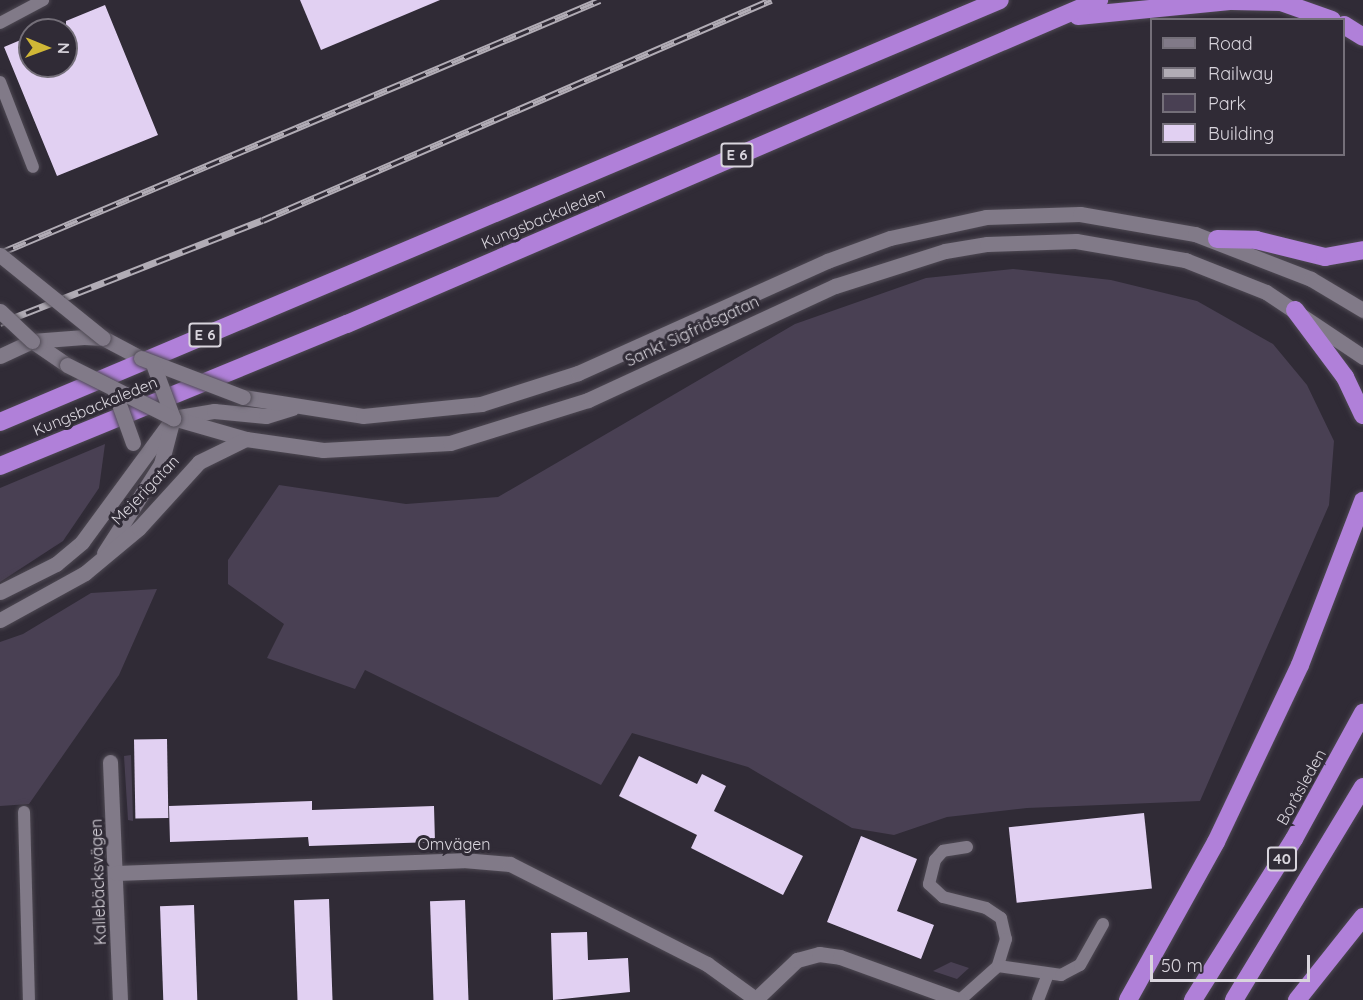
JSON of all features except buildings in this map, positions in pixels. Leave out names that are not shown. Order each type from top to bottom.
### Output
[{"type":"highway","name":"Kungsbackaleden","points":[[0,422],[1000,0]]},
{"type":"highway","name":"Kungsbackaleden","points":[[0,466],[347,324],[1099,0]]},
{"type":"highway","points":[[1055,18],[1232,1],[1281,2],[1326,18]]},
{"type":"highway","points":[[1345,26],[1363,36]]},
{"type":"highway","points":[[1217,239],[1256,240],[1325,257],[1363,249]]},
{"type":"highway","points":[[1295,310],[1345,377],[1363,415]]},
{"type":"highway","points":[[1128,1000],[1216,843],[1300,664],[1363,501]]},
{"type":"highway","name":"Boråsleden","points":[[1192,1000],[1288,849],[1363,713]]},
{"type":"highway","name":"40","points":[[1234,1000],[1363,787]]},
{"type":"highway","points":[[1297,1000],[1363,917]]},
{"type":"main road","name":"Sankt Sigfridsgatan","points":[[0,255],[103,338],[153,364],[243,397],[292,408],[363,416],[500,399],[578,373],[827,261],[943,225],[1080,213],[1217,239],[1311,279],[1363,310]]},
{"type":"main road","name":"Sankt Sigfridsgatan","points":[[0,311],[32,341],[115,393],[172,424],[246,439],[376,451],[490,434],[588,400],[835,286],[945,251],[987,244],[1076,241],[1128,246],[1237,278],[1295,310],[1363,357]]},
{"type":"main road","name":"Sankt Sigfridsgatan","points":[[0,356],[32,341],[103,338]]},
{"type":"main road","points":[[153,364],[172,424],[214,411],[266,416],[292,408]]},
{"type":"main road","name":"Mejerigatan","points":[[115,393],[133,443],[133,472]]},
{"type":"main road","name":"Mejerigatan","points":[[104,554],[162,464],[172,424]]},
{"type":"main road","name":"Mejerigatan","points":[[0,592],[56,564],[82,542],[133,472],[172,424]]},
{"type":"main road","name":"Mejerigatan","points":[[0,620],[46,599],[139,528],[199,462],[246,439]]},
{"type":"main road","name":"Kallebäcksvägen","points":[[110,762],[120,1000]]},
{"type":"main road","name":"Omvägen","points":[[116,873],[463,860],[510,864],[706,964],[757,999],[797,960],[819,954],[959,1000]]},
{"type":"lane","points":[[0,23],[43,0]]},
{"type":"lane","points":[[0,82],[33,167]]},
{"type":"lane","points":[[24,812],[29,1000]]},
{"type":"lane","points":[[959,1000],[998,966],[1006,939],[1001,918],[987,908],[943,897],[929,884],[934,860],[943,851],[966,847]]},
{"type":"lane","points":[[998,966],[1061,975],[1080,964],[1102,924]]},
{"type":"lane","points":[[1038,1000],[1048,974]]},
{"type":"green space","points":[[1013,269],[1111,280],[1197,301],[1273,344],[1307,385],[1334,441],[1329,505],[1200,801],[1027,808],[947,817],[894,835],[852,828],[748,767],[632,733],[601,785],[365,670],[355,689],[267,658],[284,624],[228,584],[228,560],[279,485],[406,504],[498,497],[795,324],[926,278]]},
{"type":"green space","points":[[105,444],[99,488],[63,541],[0,582],[0,488]]},
{"type":"green space","points":[[157,589],[119,675],[29,804],[0,806],[0,642],[23,634],[91,593]]},
{"type":"green space","points":[[131,755],[133,821],[128,820],[124,756]]},
{"type":"green space","points":[[951,962],[969,968],[957,979],[933,971]]},
{"type":"railway","points":[[0,253],[600,0]]},
{"type":"railway","points":[[0,323],[263,220],[771,0]]}]
